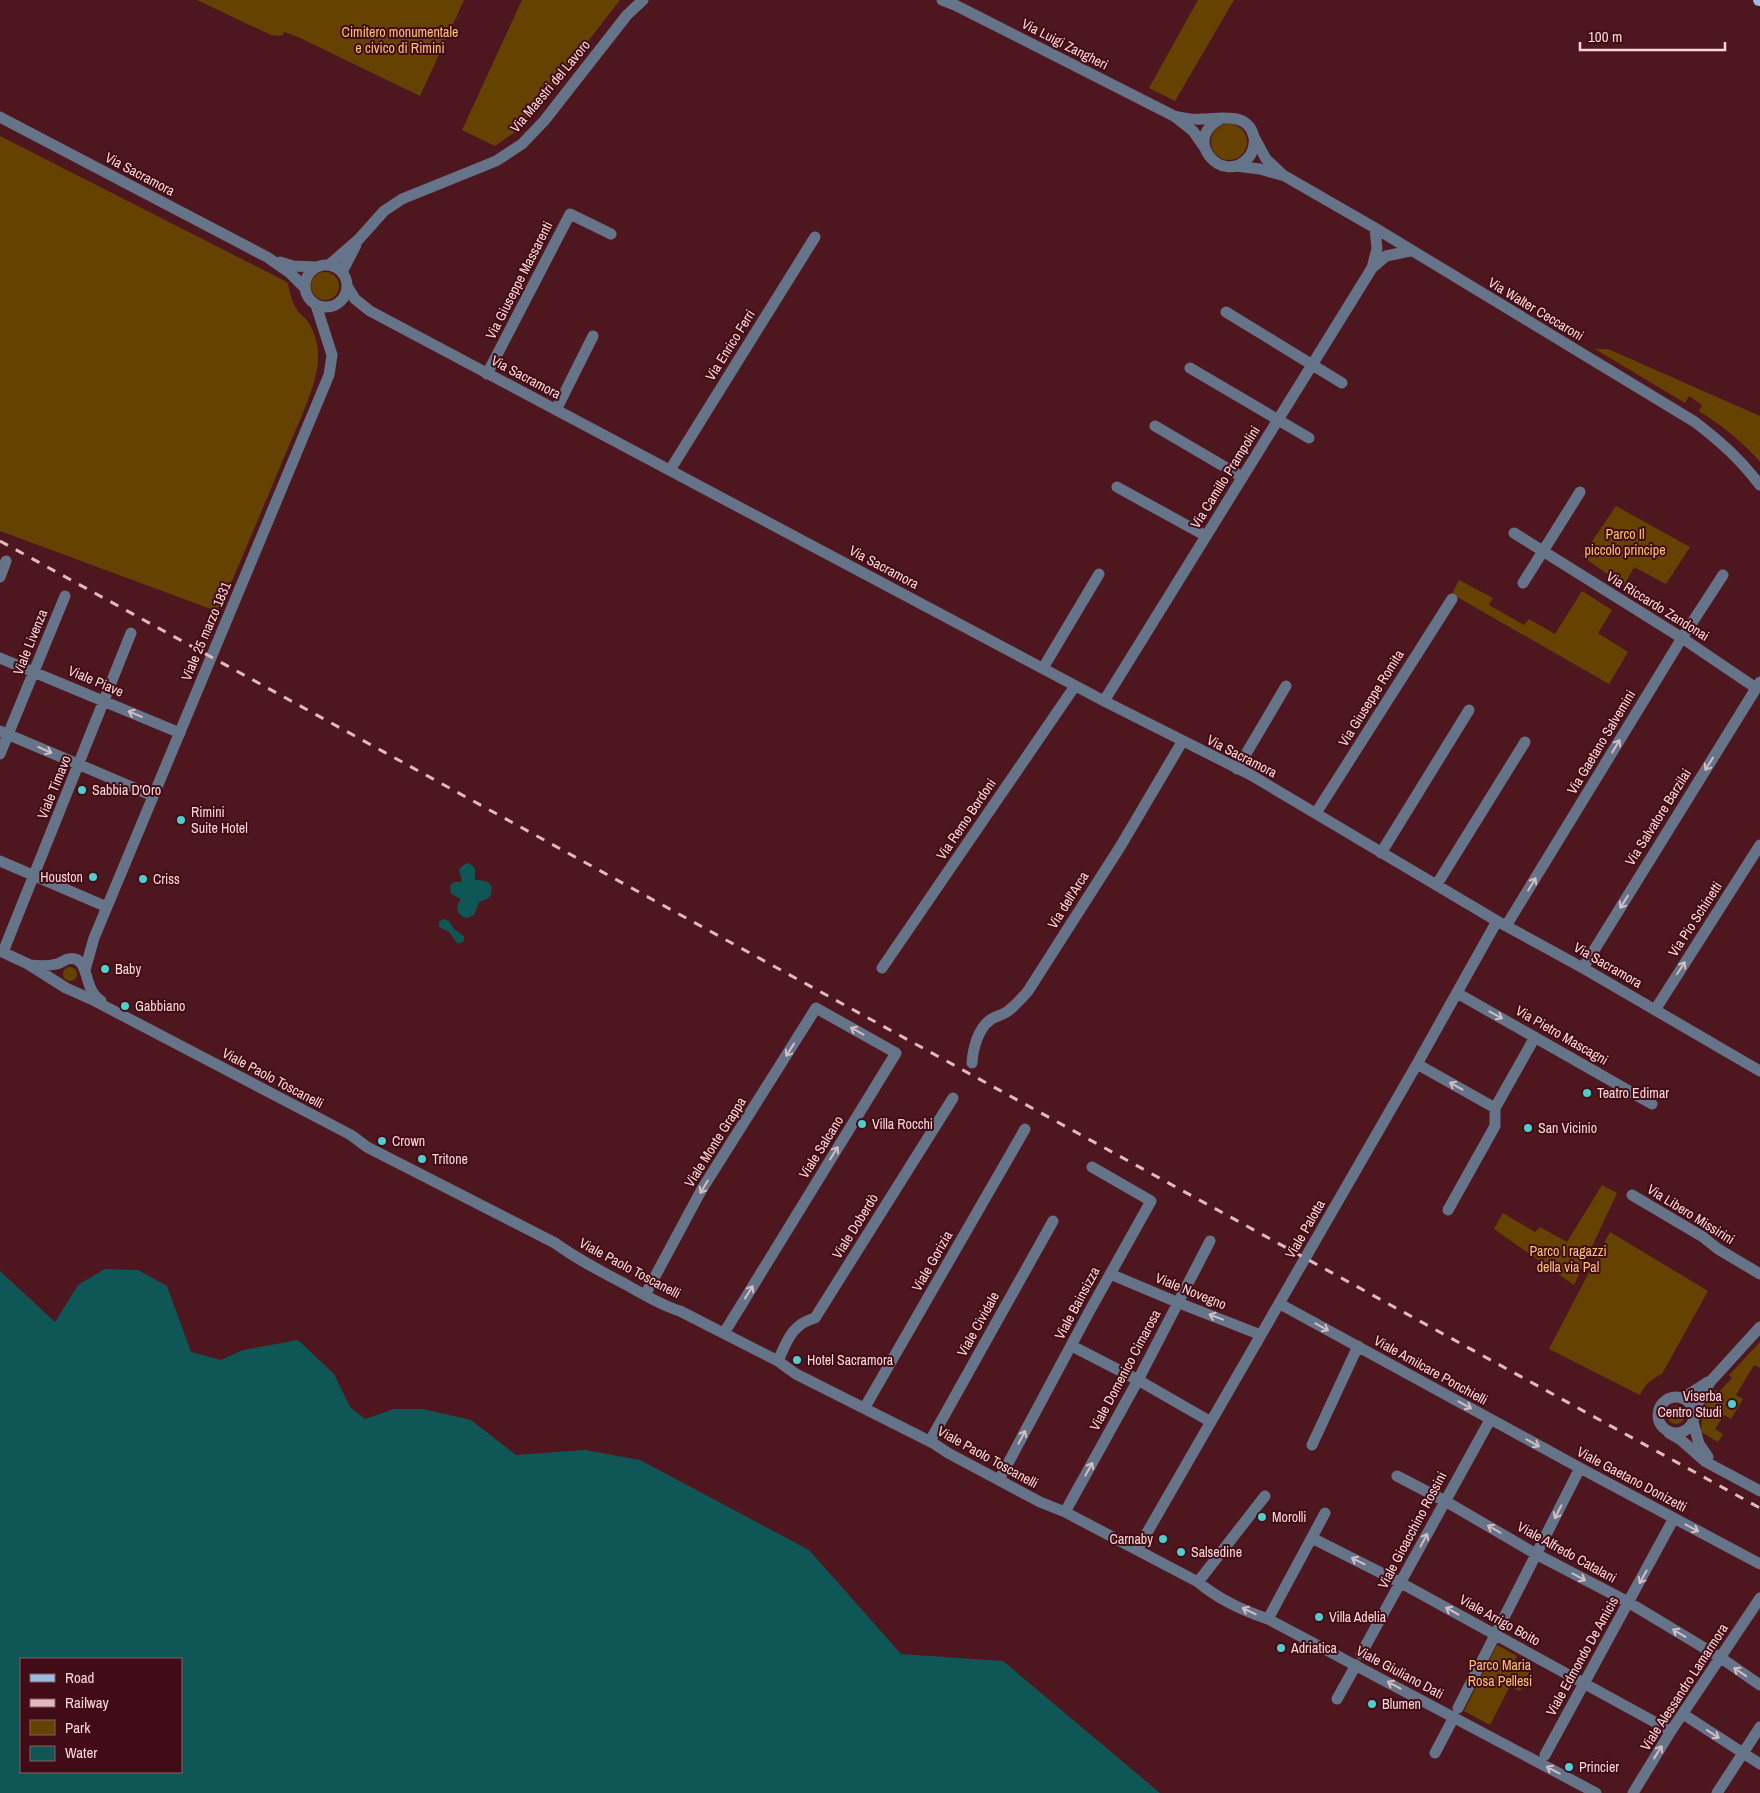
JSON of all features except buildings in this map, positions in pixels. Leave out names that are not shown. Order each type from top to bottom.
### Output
[{"type":"street","name":"Via Maestri del Lavoro","points":[[627,15],[633,0]]},
{"type":"street","name":"Via Maestri del Lavoro","points":[[329,265],[359,239],[384,211],[402,199],[496,161],[522,144],[544,120],[627,15],[644,0]]},
{"type":"street","name":"Via Luigi Zangheri","points":[[942,0],[1174,116],[1193,131],[1205,148]]},
{"type":"street","name":"Via Luigi Zangheri","points":[[1174,116],[1199,120],[1223,118]]},
{"type":"street","name":"Via Sacramora","points":[[0,117],[267,257],[290,273],[304,287]]},
{"type":"street","name":"Via Walter Ceccaroni","points":[[1223,118],[1230,117],[1245,122],[1266,159],[1283,175],[1375,228],[1410,251],[1695,422],[1722,442],[1742,461],[1760,485]]},
{"type":"street","points":[[1205,148],[1206,133],[1210,126],[1223,118]]},
{"type":"street","points":[[1236,166],[1249,158],[1254,143],[1253,136]]},
{"type":"street","name":"Via Walter Ceccaroni","points":[[1205,148],[1213,161],[1228,167],[1260,169],[1283,175]]},
{"type":"street","name":"Via Giuseppe Massarenti","points":[[488,374],[570,214],[611,234]]},
{"type":"street","name":"Via Camillo Prampolini","points":[[1104,701],[1372,268],[1377,249],[1375,228]]},
{"type":"street","name":"Via Enrico Ferri","points":[[670,470],[815,236]]},
{"type":"street","name":"Via Maestri del Lavoro","points":[[342,272],[359,239]]},
{"type":"street","name":"Via Camillo Prampolini","points":[[1372,268],[1386,256],[1410,251]]},
{"type":"street","name":"Via Sacramora","points":[[267,257],[293,266],[316,267]]},
{"type":"street","points":[[329,265],[342,272],[347,286],[346,292],[335,305],[316,305],[306,296],[304,287],[306,277],[316,267],[329,265]]},
{"type":"street","name":"Via Sacramora","points":[[347,286],[355,299],[370,311],[1075,686],[1237,769],[1760,1071]]},
{"type":"street","name":"Viale 25 marzo 1831","points":[[85,973],[94,938],[329,375],[332,355],[316,305]]},
{"type":"street","name":"Via Sacramora","points":[[335,305],[370,311]]},
{"type":"street","name":"Viale 25 marzo 1831","points":[[326,334],[335,305]]},
{"type":"street","points":[[1226,312],[1342,383]]},
{"type":"street","points":[[556,410],[593,336]]},
{"type":"street","points":[[1190,368],[1309,438]]},
{"type":"street","points":[[1155,426],[1242,477]]},
{"type":"street","points":[[1117,487],[1206,536]]},
{"type":"street","points":[[1523,583],[1580,492]]},
{"type":"street","name":"Via Riccardo Zandonai","points":[[1514,533],[1758,685]]},
{"type":"street","points":[[0,576],[6,561]]},
{"type":"street","points":[[1043,668],[1099,574]]},
{"type":"street","name":"Via Gaetano Salvemini","points":[[1502,923],[1682,638],[1724,575]]},
{"type":"street","name":"Viale Livenza","points":[[0,754],[4,732],[34,672],[65,596]]},
{"type":"street","name":"Via Giuseppe Romita","points":[[1316,813],[1452,599]]},
{"type":"street","name":"Viale Timavo","points":[[1,951],[34,875],[131,633]]},
{"type":"street","name":"Viale Piave","points":[[0,658],[180,733]]},
{"type":"street","name":"Via Salvatore Barzilai","points":[[1583,968],[1758,685]]},
{"type":"street","name":"Via Remo Bordoni","points":[[882,968],[1075,686]]},
{"type":"street","points":[[1237,769],[1286,686]]},
{"type":"street","points":[[1382,853],[1469,710]]},
{"type":"street","points":[[4,732],[153,796]]},
{"type":"street","name":"Via dell'Arca","points":[[972,1063],[973,1053],[981,1029],[991,1020],[1016,1004],[1028,991],[1120,846],[1182,742]]},
{"type":"street","points":[[1439,885],[1525,742]]},
{"type":"street","points":[[1439,885],[1504,789]]},
{"type":"street","name":"Via Pio Schinetti","points":[[1655,1010],[1760,845]]},
{"type":"street","points":[[0,861],[107,907]]},
{"type":"street","name":"Viale Palotta","points":[[1137,1550],[1457,993],[1502,923]]},
{"type":"street","name":"Viale 25 marzo 1831","points":[[73,958],[86,949],[94,938]]},
{"type":"street","name":"Viale Paolo Toscanelli","points":[[1,951],[28,964],[63,986],[92,999],[351,1135],[367,1147],[555,1243],[575,1258],[669,1308],[680,1311],[724,1333],[778,1361],[796,1374],[930,1441],[948,1453],[1040,1502],[1065,1512],[1137,1550]]},
{"type":"street","name":"Viale Paolo Toscanelli","points":[[28,964],[40,966],[60,963],[66,959],[73,958],[83,964],[93,994],[110,1010]]},
{"type":"street","points":[[60,963],[56,970],[56,978],[63,986],[74,988],[82,984],[85,973]]},
{"type":"street","name":"Via Pietro Mascagni","points":[[1457,993],[1652,1104]]},
{"type":"street","name":"Viale Monte Grappa","points":[[645,1295],[688,1214],[816,1008]]},
{"type":"street","name":"Viale Salcano","points":[[724,1333],[896,1053],[816,1008]]},
{"type":"street","points":[[1448,1210],[1495,1126],[1495,1108],[1535,1037]]},
{"type":"street","points":[[1417,1064],[1495,1108]]},
{"type":"street","name":"Viale Doberdò","points":[[778,1361],[793,1330],[806,1320],[815,1318],[953,1098]]},
{"type":"street","name":"Viale Gorizia","points":[[865,1408],[1025,1129]]},
{"type":"street","name":"Viale Bainsizza","points":[[999,1480],[1151,1201],[1092,1167]]},
{"type":"street","name":"Via Libero Missirini","points":[[1632,1195],[1703,1236],[1718,1249],[1760,1274]]},
{"type":"street","name":"Viale Cividale","points":[[930,1441],[1052,1221]]},
{"type":"street","name":"Viale Domenico Cimarosa","points":[[1065,1512],[1138,1380],[1210,1242]]},
{"type":"street","name":"Viale Novegno","points":[[1110,1274],[1262,1335]]},
{"type":"street","name":"Viale Amilcare Ponchielli","points":[[1280,1304],[1490,1420]]},
{"type":"street","points":[[1683,1398],[1705,1384],[1716,1374],[1760,1327]]},
{"type":"street","points":[[1072,1346],[1138,1380],[1211,1422]]},
{"type":"street","name":"Viale Amilcare Ponchielli","points":[[1312,1445],[1358,1346]]},
{"type":"street","points":[[1668,1432],[1680,1433],[1685,1431],[1716,1374]]},
{"type":"street","points":[[1720,1469],[1699,1444],[1688,1401],[1683,1398],[1665,1400],[1658,1409],[1659,1424],[1682,1440],[1706,1462],[1760,1491]]},
{"type":"street","name":"Viale Gaetano Donizetti","points":[[1490,1420],[1760,1564]]},
{"type":"street","name":"Viale Gioacchino Rossini","points":[[1337,1700],[1490,1420]]},
{"type":"street","points":[[1435,1754],[1580,1468]]},
{"type":"street","name":"Viale Alfredo Catalani","points":[[1396,1476],[1445,1500],[1536,1554],[1628,1602],[1721,1658],[1760,1686]]},
{"type":"street","points":[[1198,1582],[1265,1496]]},
{"type":"street","points":[[1268,1619],[1325,1513]]},
{"type":"street","name":"Viale Edmondo De Amicis","points":[[1545,1754],[1674,1518]]},
{"type":"street","name":"Viale Arrigo Boito","points":[[1312,1538],[1401,1583],[1671,1731]]},
{"type":"street","name":"Viale Giuliano Dati","points":[[1137,1550],[1255,1615],[1359,1660],[1456,1712],[1596,1793]]},
{"type":"street","name":"Viale Alessandro Lamarmora","points":[[1633,1793],[1671,1731],[1758,1605]]},
{"type":"street","points":[[1683,1714],[1760,1764]]},
{"type":"street","points":[[1717,1793],[1760,1727]]},
{"type":"green space","name":"Cimitero monumentale e civico di Rimini","points":[[197,0],[464,0],[420,96],[298,37],[284,32],[283,35],[271,35]]},
{"type":"green space","points":[[522,0],[620,0],[536,108],[515,132],[495,146],[462,130]]},
{"type":"green space","points":[[1198,0],[1234,0],[1175,101],[1149,88]]},
{"type":"green space","points":[[1229,124],[1236,125],[1242,129],[1246,135],[1246,149],[1242,155],[1236,159],[1229,160],[1222,159],[1216,155],[1212,149],[1211,142],[1212,135],[1216,129],[1222,125]]},
{"type":"green space","points":[[0,136],[287,282],[294,305],[309,323],[317,344],[318,353],[318,363],[311,392],[219,612],[0,531]]},
{"type":"green space","points":[[325,272],[335,276],[339,286],[335,296],[325,300],[315,296],[311,286],[315,276]]},
{"type":"green space","points":[[1595,349],[1608,349],[1760,416],[1760,462],[1731,434],[1699,411],[1702,405],[1689,396],[1685,403]]},
{"type":"green space","name":"Parco Il piccolo principe","points":[[1616,506],[1690,547],[1666,584],[1634,567],[1624,586],[1582,556]]},
{"type":"green space","points":[[1459,580],[1493,598],[1489,605],[1524,625],[1529,619],[1555,634],[1582,591],[1612,610],[1598,633],[1628,652],[1609,684],[1452,594]]},
{"type":"green space","points":[[67,967],[73,967],[77,974],[73,981],[67,981],[63,977],[63,971]]},
{"type":"green space","name":"Parco I ragazzi della via Pal","points":[[1602,1185],[1617,1193],[1574,1285],[1494,1229],[1503,1213],[1535,1232],[1540,1227],[1567,1242]]},
{"type":"green space","points":[[1610,1232],[1708,1291],[1662,1374],[1649,1382],[1640,1395],[1549,1349]]},
{"type":"green space","points":[[1760,1342],[1760,1368],[1754,1365],[1736,1395],[1743,1399],[1731,1419],[1724,1415],[1715,1429],[1723,1434],[1718,1442],[1701,1432],[1703,1406],[1716,1390],[1719,1392],[1732,1378],[1729,1375]]},
{"type":"green space","points":[[1672,1406],[1680,1406],[1685,1411],[1683,1422],[1672,1424],[1667,1419],[1667,1411]]},
{"type":"green space","name":"Parco Maria Rosa Pellesi","points":[[1497,1645],[1517,1656],[1514,1663],[1530,1671],[1520,1691],[1510,1686],[1490,1725],[1464,1711]]},
{"type":"water","points":[[469,863],[475,868],[475,880],[486,881],[490,884],[492,891],[489,898],[479,902],[474,915],[467,918],[459,913],[457,908],[461,899],[451,894],[450,886],[454,882],[462,882],[459,869]]},
{"type":"water","points":[[443,919],[449,921],[454,929],[464,936],[464,941],[458,944],[449,932],[439,927],[439,922]]},
{"type":"water","points":[[105,1269],[138,1270],[167,1286],[191,1352],[221,1360],[243,1350],[298,1340],[334,1374],[350,1407],[365,1419],[394,1409],[423,1409],[471,1420],[516,1455],[585,1450],[640,1460],[809,1550],[901,1654],[1003,1661],[1160,1793],[0,1793],[0,1271],[55,1322],[78,1285]]},
{"type":"railway","points":[[0,541],[1760,1508]]},
{"type":"place","name":"Sabbia D'Oro","points":[[82,790]]},
{"type":"place","name":"Rimini Suite Hotel","points":[[181,820]]},
{"type":"place","name":"Houston","points":[[93,877]]},
{"type":"place","name":"Criss","points":[[143,879]]},
{"type":"place","name":"Baby","points":[[105,969]]},
{"type":"place","name":"Gabbiano","points":[[125,1006]]},
{"type":"place","name":"Teatro Edimar","points":[[1587,1093]]},
{"type":"place","name":"Villa Rocchi","points":[[862,1124]]},
{"type":"place","name":"San Vicinio","points":[[1528,1128]]},
{"type":"place","name":"Crown","points":[[382,1141]]},
{"type":"place","name":"Tritone","points":[[422,1159]]},
{"type":"place","name":"Hotel Sacramora","points":[[797,1360]]},
{"type":"place","name":"Viserba Centro Studi","points":[[1732,1404]]},
{"type":"place","name":"Morolli","points":[[1262,1517]]},
{"type":"place","name":"Carnaby","points":[[1163,1539]]},
{"type":"place","name":"Salsedine","points":[[1181,1552]]},
{"type":"place","name":"Villa Adelia","points":[[1319,1617]]},
{"type":"place","name":"Adriatica","points":[[1281,1648]]},
{"type":"place","name":"Blumen","points":[[1372,1704]]},
{"type":"place","name":"Princier","points":[[1569,1767]]}]
